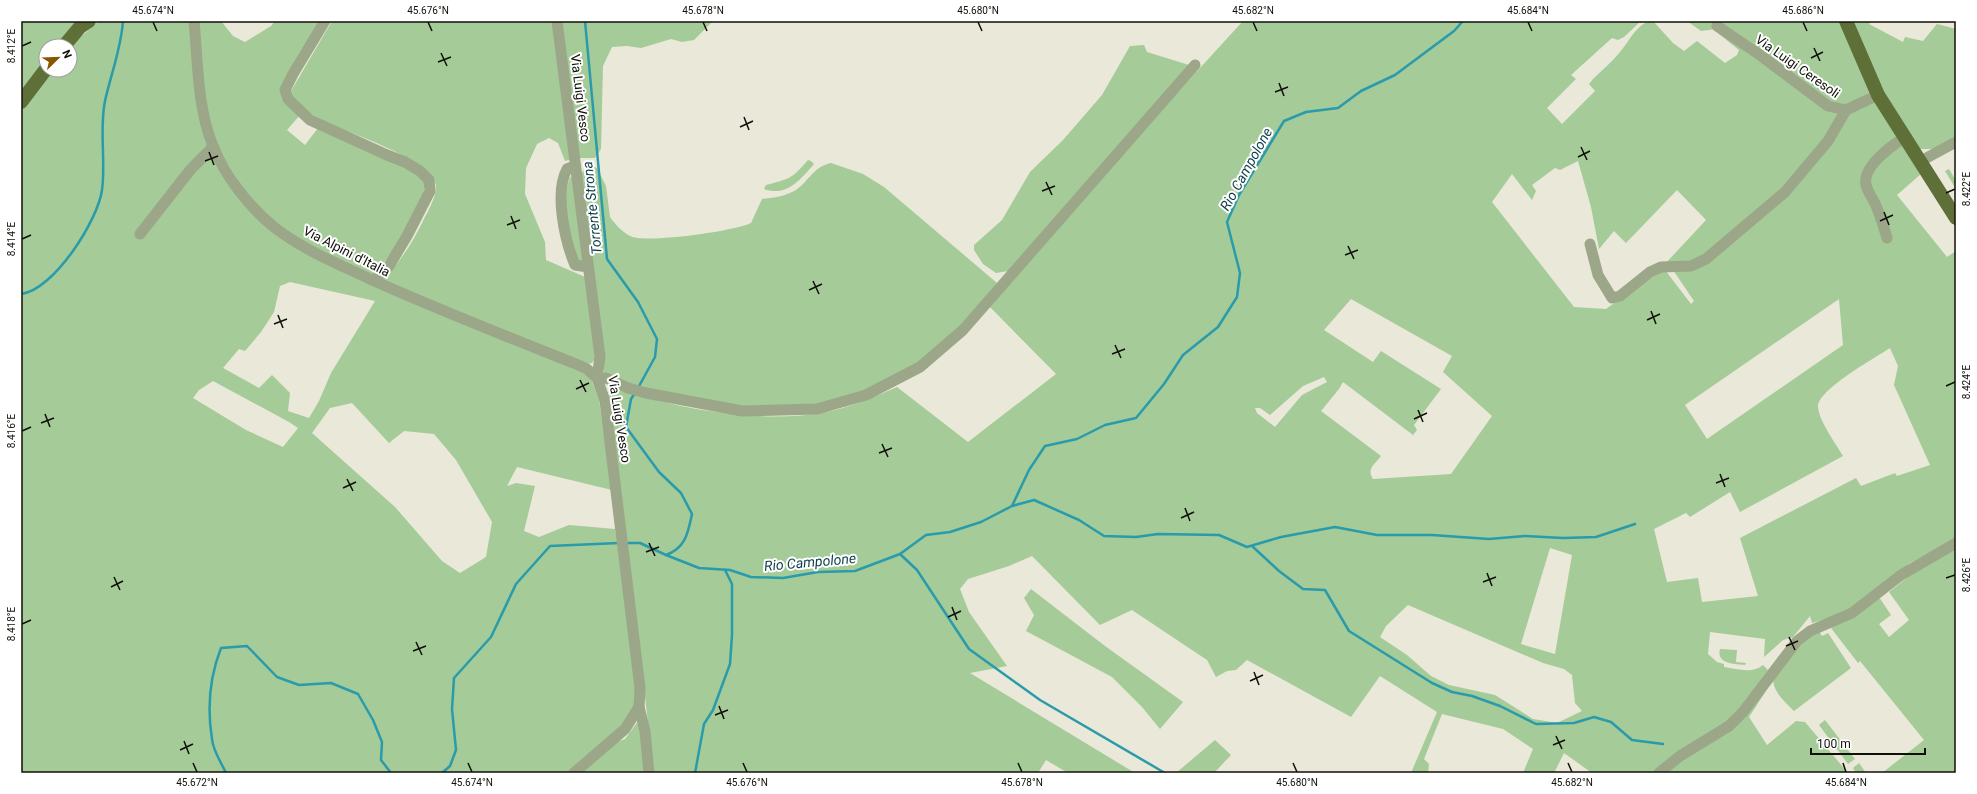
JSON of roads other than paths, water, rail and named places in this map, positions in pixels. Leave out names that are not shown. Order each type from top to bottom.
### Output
[{"type":"main road","points":[[71,38],[80,27],[89,21]]},
{"type":"main road","points":[[1846,21],[1878,95],[1919,162],[1956,218]]},
{"type":"main road","points":[[21,102],[39,78]]},
{"type":"street","name":"Via Alpini d'Italia","points":[[194,21],[202,109],[213,147],[227,172],[253,208],[275,228],[320,256],[414,298],[576,364],[587,369],[598,378]]},
{"type":"street","points":[[325,21],[285,90],[288,99],[310,120],[387,156],[405,162],[420,171],[429,180],[430,191],[411,230],[389,266],[374,280]]},
{"type":"street","name":"Via Luigi Vesco","points":[[557,21],[600,357],[598,378],[605,401],[640,688],[639,706],[645,731],[649,773]]},
{"type":"street","name":"Via Luigi Ceresoli","points":[[1717,26],[1760,55],[1828,106],[1846,110]]},
{"type":"street","points":[[598,378],[606,378],[628,388],[646,393],[742,411],[816,409],[866,395],[920,367],[964,330],[1195,65]]},
{"type":"street","points":[[1590,244],[1598,275],[1612,298],[1620,296],[1650,272],[1661,267],[1691,266],[1706,259],[1785,192],[1828,141],[1846,110],[1878,95]]},
{"type":"street","points":[[1887,238],[1884,226],[1866,185],[1866,177],[1874,163],[1884,153],[1904,138]]},
{"type":"street","points":[[1919,162],[1956,142]]},
{"type":"street","points":[[140,234],[191,169],[213,147]]},
{"type":"street","points":[[575,166],[567,169],[562,178],[562,207],[569,250],[575,265],[588,267]]},
{"type":"street","points":[[1659,773],[1680,756],[1729,726],[1743,712],[1797,641],[1810,631],[1852,613],[1901,575],[1956,544]]},
{"type":"street","points":[[574,773],[625,729],[639,706]]},
{"type":"waterway","points":[[21,294],[34,290],[60,267],[83,235],[99,203],[103,179],[103,112],[116,61],[123,21]]},
{"type":"waterway","name":"Torrente Strona","points":[[585,21],[607,259],[638,302],[657,339],[655,357],[638,388]]},
{"type":"waterway","name":"Rio Campolone","points":[[666,555],[699,568],[730,570],[751,577],[783,578],[818,572],[855,571],[900,554],[926,535],[950,532],[981,522],[1012,506],[1029,470],[1045,446],[1077,439],[1105,425],[1136,418],[1164,384],[1183,355],[1218,327],[1237,297],[1240,273],[1227,222],[1239,195],[1284,121],[1306,112],[1338,108],[1361,91],[1395,75],[1454,31],[1463,21]]},
{"type":"waterway","name":"Torrente Strona","points":[[626,543],[640,543],[666,555],[673,552],[685,539],[692,514],[681,493],[659,472],[626,427],[631,399],[635,393]]},
{"type":"waterway","points":[[1012,506],[1034,500],[1079,520],[1104,536],[1136,537],[1158,534],[1219,535],[1247,547],[1281,537],[1335,527],[1377,535],[1432,535],[1489,539],[1525,536],[1563,538],[1596,537],[1635,524]]},
{"type":"waterway","name":"Torrente Strona","points":[[442,773],[450,766],[456,750],[452,709],[454,678],[491,637],[516,584],[550,546],[619,543]]},
{"type":"waterway","points":[[1252,546],[1279,571],[1303,589],[1325,590],[1349,631],[1432,683],[1452,692],[1472,696],[1500,706],[1536,724],[1574,723],[1594,717],[1611,722],[1632,740],[1663,744]]},
{"type":"waterway","points":[[900,554],[917,570],[969,649],[1040,700],[1165,773]]},
{"type":"waterway","points":[[695,773],[704,724],[713,710],[730,664],[732,635],[732,584],[725,570]]},
{"type":"waterway","name":"Torrente Strona","points":[[226,773],[216,752],[212,739],[210,727],[210,692],[214,670],[221,648],[247,646],[277,677],[299,685],[331,683],[358,694],[373,720],[382,742],[381,760],[391,773]]}]
